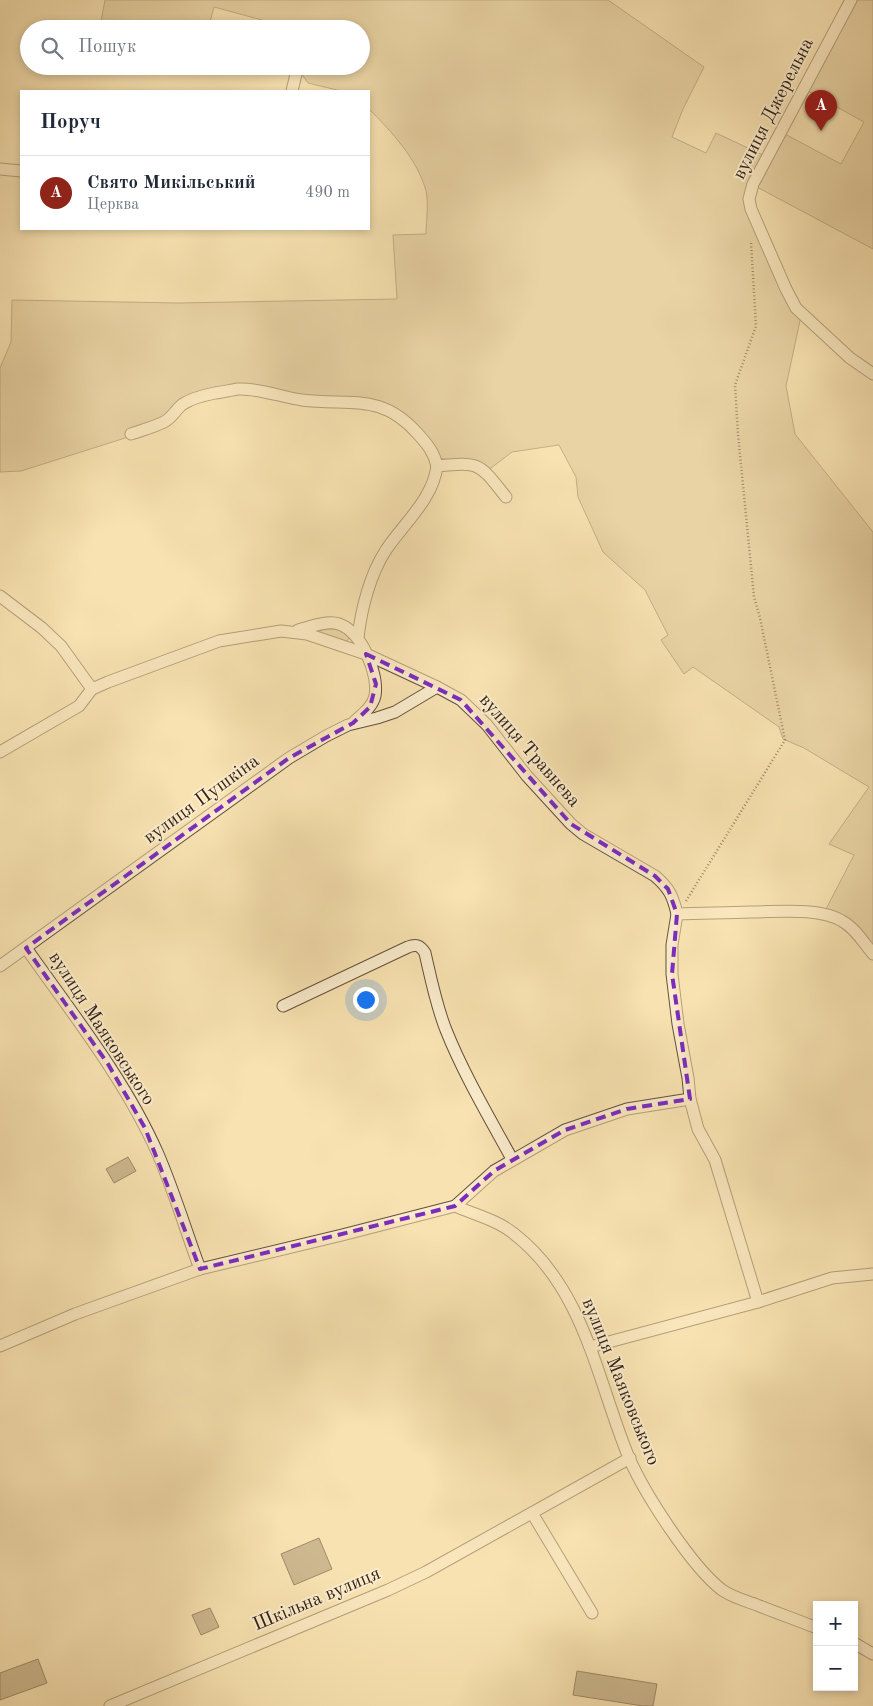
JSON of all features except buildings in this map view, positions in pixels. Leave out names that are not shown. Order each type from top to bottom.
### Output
[{"type":"street","name":"вулиця Джерельна","points":[[851,0],[753,184],[749,199],[750,209],[796,308],[850,358],[873,374]]},
{"type":"street","points":[[292,90],[296,75]]},
{"type":"street","points":[[0,169],[20,171]]},
{"type":"street","points":[[131,434],[162,423],[184,404],[192,400],[214,393],[238,389],[304,400],[378,405],[410,425],[431,450],[437,466],[436,477],[430,490],[385,552],[377,568],[360,616],[358,638]]},
{"type":"street","points":[[437,466],[474,465],[487,474],[506,498]]},
{"type":"street","points":[[0,596],[62,646],[92,689]]},
{"type":"street","points":[[291,631],[330,623],[340,625],[358,638],[374,671],[376,684],[370,707],[353,723]]},
{"type":"street","name":"вулиця Травнева","points":[[0,752],[78,706],[92,689],[219,642],[281,631],[307,634],[366,654],[462,700],[487,725],[527,776],[571,824],[583,834],[655,876],[663,883],[673,897],[677,914]]},
{"type":"street","name":"вулиця Пушкіна","points":[[0,966],[290,758],[326,736],[353,723],[378,718],[394,712],[437,687]]},
{"type":"street","points":[[758,1302],[715,1160],[698,1129],[690,1099],[672,974],[672,945],[677,914],[782,912],[816,913],[833,916],[843,921],[853,930],[873,954]]},
{"type":"street","points":[[283,1006],[415,944],[422,947],[446,1030],[486,1112],[512,1159]]},
{"type":"street","name":"вулиця Маяковського","points":[[26,948],[108,1064],[144,1128],[158,1154],[200,1269]]},
{"type":"street","points":[[0,1346],[75,1314],[200,1269],[342,1236],[455,1206],[494,1171],[565,1130],[627,1109],[690,1099]]},
{"type":"street","name":"вулиця Маяковського","points":[[455,1206],[511,1231],[549,1270],[560,1285],[575,1312],[590,1347],[630,1458],[648,1493],[680,1542],[703,1571],[723,1590],[742,1600],[813,1627]]},
{"type":"street","points":[[590,1347],[758,1302],[832,1278],[873,1274]]},
{"type":"street","name":"Шкільна вулиця","points":[[110,1706],[395,1587],[426,1572],[630,1458]]},
{"type":"street","points":[[532,1513],[592,1613]]},
{"type":"street","points":[[858,1645],[872,1650]]},
{"type":"path","points":[[677,914],[784,740],[760,618],[754,597],[738,434],[736,385],[756,326],[751,233]]},
{"type":"highlighted area","points":[[366,654],[461,700],[571,824],[655,876],[668,889],[677,914],[672,974],[690,1099],[627,1109],[565,1130],[494,1171],[455,1206],[200,1269],[145,1128],[108,1064],[26,948],[289,758],[353,723],[370,707],[376,684]]},
{"type":"shaded area","points":[[105,0],[608,0],[704,67],[683,109],[672,137],[706,153],[716,133],[765,156],[746,199],[801,316],[786,386],[795,434],[873,532],[873,949],[825,911],[854,855],[829,844],[869,787],[804,748],[783,739],[779,727],[693,667],[684,674],[661,640],[668,635],[645,590],[603,552],[578,497],[576,477],[559,445],[512,452],[487,471],[451,460],[432,457],[408,427],[378,408],[239,392],[195,402],[163,426],[21,471],[0,472],[0,368],[11,342],[12,300],[178,303],[397,299],[393,235],[426,234],[427,201],[422,179],[403,147],[370,110],[370,90],[337,90],[308,83],[302,75],[370,75],[370,20],[262,20],[214,7],[210,20],[101,20]]},
{"type":"shaded area","points":[[853,0],[873,0],[873,249],[755,186],[785,134],[841,164],[864,122],[808,91]]},
{"type":"shaded area","points":[[338,627],[350,637],[346,642],[311,630]]},
{"type":"place","name":"Свято Микільський","points":[[821,131]]}]
